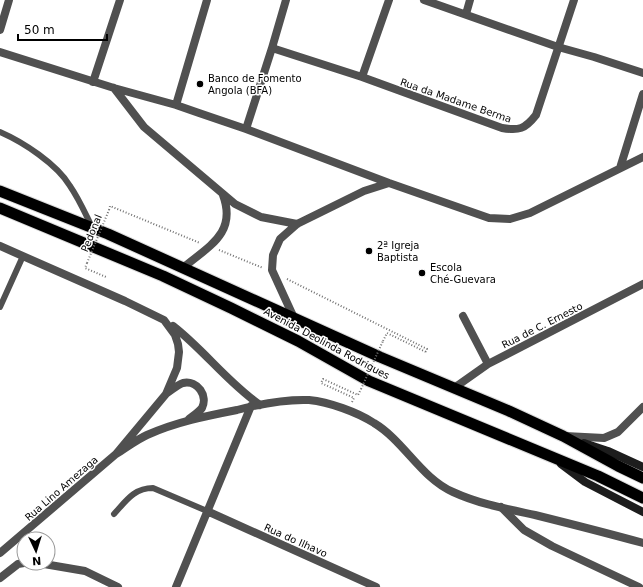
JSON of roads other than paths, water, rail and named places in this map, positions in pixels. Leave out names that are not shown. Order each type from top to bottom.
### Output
[{"type":"highway","name":"Avenida Deolinda Rodrigues","points":[[0,191],[93,228],[184,267],[380,357],[562,436],[643,478]]},
{"type":"highway","name":"Avenida Deolinda Rodrigues","points":[[0,208],[162,276],[231,308],[298,341],[369,381],[598,476],[643,498]]},
{"type":"main road","points":[[562,436],[608,451],[643,467]]},
{"type":"main road","points":[[550,456],[585,482],[643,512]]},
{"type":"street","points":[[0,30],[9,0]]},
{"type":"street","points":[[93,82],[120,0]]},
{"type":"street","points":[[176,105],[207,0]]},
{"type":"street","points":[[246,129],[286,0]]},
{"type":"street","points":[[362,77],[389,0]]},
{"type":"street","points":[[424,0],[558,48],[643,72]]},
{"type":"street","points":[[466,14],[470,0]]},
{"type":"street","name":"Rua da Madame Berma","points":[[272,48],[362,77],[502,128],[513,130],[522,128],[536,115],[574,0]]},
{"type":"street","points":[[0,52],[93,82],[176,105],[489,218],[510,219],[530,213],[643,157]]},
{"type":"street","points":[[114,88],[144,127],[222,192],[234,204],[249,212],[272,220],[297,224]]},
{"type":"street","points":[[620,168],[643,94]]},
{"type":"street","points":[[294,318],[272,272],[273,255],[280,239],[297,224],[364,191],[389,183]]},
{"type":"street","points":[[184,267],[209,247],[222,233],[227,220],[227,209],[222,192]]},
{"type":"street","points":[[0,246],[125,301],[164,320],[178,330],[249,397],[260,404]]},
{"type":"street","name":"Rua de C. Ernesto","points":[[454,388],[488,364],[643,284]]},
{"type":"street","points":[[463,316],[488,364]]},
{"type":"street","points":[[116,454],[166,394],[177,368],[179,352],[178,344],[175,335],[164,320]]},
{"type":"street","points":[[166,394],[184,383],[193,384],[199,388],[204,396],[201,410],[187,420]]},
{"type":"street","points":[[116,454],[146,436],[187,420],[260,404],[293,400],[310,400],[327,403],[359,415],[375,423],[437,482],[452,492],[478,501],[589,528],[643,543]]},
{"type":"street","points":[[176,587],[251,406]]},
{"type":"street","points":[[562,436],[604,438],[618,432],[643,407]]},
{"type":"street","name":"Rua Lino Amezaga","points":[[0,553],[116,454]]},
{"type":"street","points":[[501,507],[524,530],[552,546],[639,587]]},
{"type":"street","name":"Rua do Ilhavo","points":[[207,510],[376,587]]},
{"type":"street","points":[[0,578],[16,566]]},
{"type":"street","points":[[56,566],[84,571],[118,587]]},
{"type":"lane","points":[[0,132],[13,137],[53,166],[70,184],[93,228]]},
{"type":"lane","points":[[0,307],[23,256]]},
{"type":"lane","points":[[114,514],[133,493],[144,488],[153,488],[207,510]]},
{"type":"place","name":"Banco de Fomento Angola (BFA)","points":[[200,84]]},
{"type":"place","name":"2ª Igreja Baptista","points":[[369,251]]},
{"type":"place","name":"Escola Ché-Guevara","points":[[422,273]]}]
